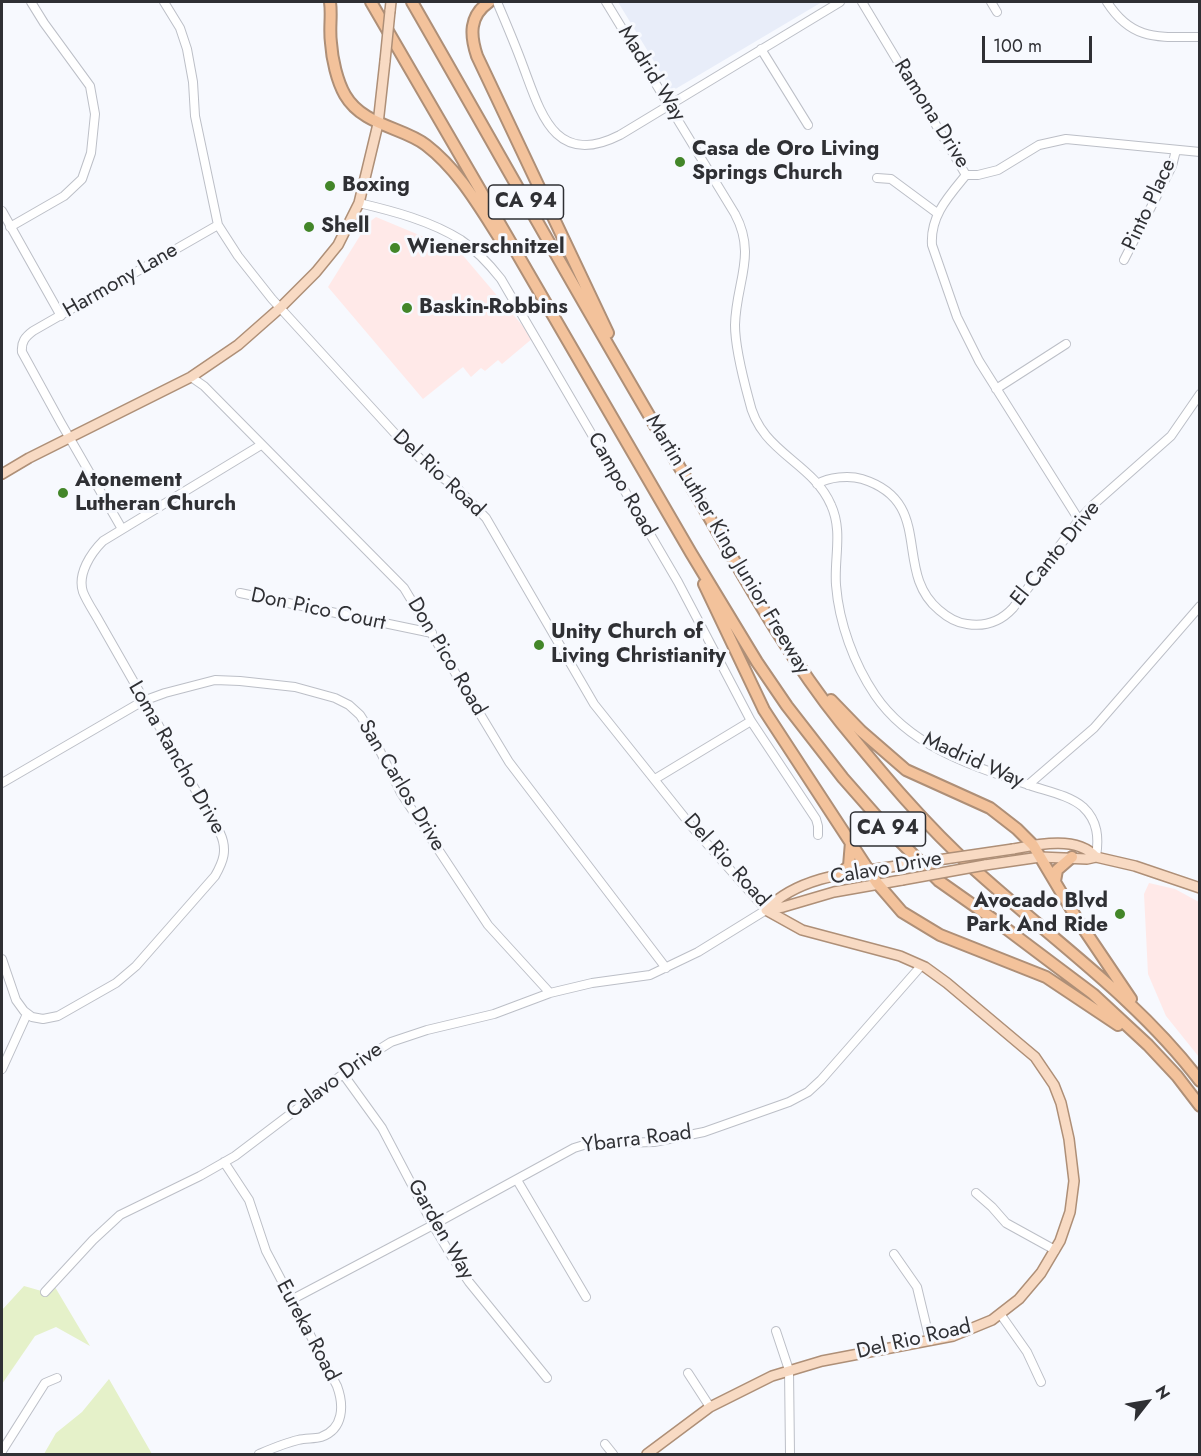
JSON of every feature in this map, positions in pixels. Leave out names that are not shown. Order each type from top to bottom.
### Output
[{"type":"highway","points":[[330,2],[330,43],[345,95],[352,105],[378,124],[424,143],[452,167],[591,383]]},
{"type":"highway","name":"Martin Luther King Junior Freeway","points":[[371,2],[691,553],[788,706],[843,777],[887,828],[939,881],[1093,994],[1148,1045]]},
{"type":"highway","name":"Martin Luther King Junior Freeway","points":[[412,2],[640,402],[801,670],[878,768],[955,850],[1140,1013]]},
{"type":"highway","points":[[489,2],[479,9],[472,24],[477,56],[640,402]]},
{"type":"highway","points":[[691,553],[710,599],[759,700],[810,783],[877,884],[902,912],[940,935],[1046,977],[1148,1045]]},
{"type":"highway","points":[[801,670],[861,731],[906,770],[990,808],[1033,845],[1077,919],[1140,1013]]},
{"type":"highway","points":[[839,875],[849,866],[851,842]]},
{"type":"highway","points":[[1055,882],[1057,870],[1072,857]]},
{"type":"highway","name":"CA 94","points":[[1140,1013],[1180,1055],[1200,1081]]},
{"type":"highway","name":"CA 94","points":[[1148,1045],[1177,1076],[1200,1106]]},
{"type":"main road","points":[[2,474],[191,377],[238,345],[316,272],[338,245],[359,203],[378,124],[391,2]]},
{"type":"main road","name":"Calavo Drive","points":[[1033,845],[1081,846],[1089,849],[1096,857],[1087,859],[1040,856],[834,892],[766,910],[777,898],[793,889],[839,875],[868,870],[1033,845]]},
{"type":"main road","points":[[1096,857],[1135,866],[1200,888]]},
{"type":"main road","name":"Del Rio Road","points":[[647,1455],[710,1407],[747,1387],[789,1370],[839,1357],[964,1333],[1001,1315],[1034,1282],[1055,1250],[1070,1212],[1074,1181],[1070,1145],[1061,1103],[1054,1085],[1035,1057],[947,983],[921,966],[900,956],[802,930],[766,910]]},
{"type":"street","points":[[10,227],[64,196],[82,179],[91,153],[95,114],[90,86],[31,2]]},
{"type":"street","name":"Del Rio Road","points":[[164,2],[180,28],[187,49],[192,75],[195,116],[218,225],[238,256],[280,308],[400,439],[434,472],[456,487],[486,518],[588,695],[693,828],[766,910]]},
{"type":"street","points":[[497,2],[543,116],[551,129],[564,139],[587,145],[607,141],[840,2]]},
{"type":"street","name":"Madrid Way","points":[[606,2],[735,214],[743,232],[747,253],[736,308],[735,327],[749,402],[761,430],[772,444],[818,484],[831,504],[838,535],[836,586],[848,638],[860,668],[876,697],[896,720],[930,745],[983,769],[1072,800],[1087,812],[1094,822],[1099,841],[1096,857]]},
{"type":"street","name":"Ramona Drive","points":[[862,2],[966,175],[978,175],[998,170],[1039,145],[1053,141],[1080,139],[1200,152]]},
{"type":"street","points":[[991,2],[997,12]]},
{"type":"street","points":[[1107,2],[1122,20],[1142,33],[1158,37],[1199,35]]},
{"type":"street","points":[[761,49],[808,125]]},
{"type":"street","name":"Pinto Place","points":[[1124,260],[1172,166],[1176,150]]},
{"type":"street","points":[[966,175],[943,202],[937,213],[932,233],[932,245],[963,331],[996,389],[1079,520]]},
{"type":"street","points":[[877,178],[891,179],[937,213]]},
{"type":"street","name":"Campo Road","points":[[359,203],[379,207],[437,227],[462,241],[501,279],[678,582],[751,721],[816,819],[818,835]]},
{"type":"street","points":[[2,211],[62,316]]},
{"type":"street","name":"Harmony Lane","points":[[70,438],[22,352],[21,346],[24,338],[218,225]]},
{"type":"street","points":[[996,389],[1066,344]]},
{"type":"street","name":"Don Pico Road","points":[[191,377],[204,387],[405,588],[513,768],[666,968]]},
{"type":"street","name":"El Canto Drive","points":[[818,484],[824,480],[857,477],[874,483],[892,495],[901,506],[906,518],[917,577],[924,592],[942,613],[956,621],[969,625],[988,624],[1009,612],[1079,520],[1171,436],[1200,394]]},
{"type":"street","points":[[70,438],[123,529]]},
{"type":"street","name":"Loma Rancho Drive","points":[[27,1014],[43,1019],[53,1018],[77,1007],[116,983],[136,966],[215,876],[223,861],[224,848],[220,833],[82,590],[83,575],[92,553],[103,541],[261,445]]},
{"type":"street","name":"Don Pico Court","points":[[240,593],[432,633]]},
{"type":"street","points":[[1028,785],[1094,728],[1200,606]]},
{"type":"street","name":"San Carlos Drive","points":[[2,783],[143,701],[214,680],[295,687],[335,698],[349,705],[360,715],[401,794],[488,925],[550,993]]},
{"type":"street","points":[[655,779],[751,721]]},
{"type":"street","name":"Calavo Drive","points":[[45,1292],[93,1240],[120,1215],[224,1162],[343,1074],[391,1042],[427,1030],[494,1014],[550,993],[592,983],[650,975],[698,952],[766,910]]},
{"type":"street","points":[[2,959],[16,1000],[27,1014],[2,1069]]},
{"type":"street","name":"Ybarra Road","points":[[291,1300],[574,1148],[587,1144],[673,1139],[704,1132],[789,1102],[808,1092],[921,966]]},
{"type":"street","name":"Garden Way","points":[[343,1074],[382,1128],[433,1225],[469,1282],[547,1378]]},
{"type":"street","name":"Eureka Road","points":[[224,1162],[249,1200],[266,1251],[337,1386],[342,1404],[341,1417],[331,1433],[319,1438],[298,1440],[259,1455]]},
{"type":"street","points":[[517,1180],[586,1297]]},
{"type":"street","points":[[976,1193],[1006,1223],[1029,1238],[1055,1250]]},
{"type":"street","points":[[894,1254],[917,1287],[930,1341]]},
{"type":"street","points":[[1001,1315],[1027,1352],[1041,1382]]},
{"type":"street","points":[[777,1331],[789,1370],[790,1455]]},
{"type":"street","points":[[688,1373],[710,1407]]},
{"type":"street","points":[[2,1451],[45,1383],[57,1378]]},
{"type":"street","points":[[605,1444],[613,1455]]},
{"type":"shaded area","points":[[618,2],[822,2],[672,91]]},
{"type":"shaded area","points":[[376,217],[460,252],[533,338],[502,364],[498,360],[485,371],[481,368],[471,377],[463,367],[423,399],[328,287],[368,223]]},
{"type":"shaded area","points":[[1149,883],[1175,889],[1199,902],[1199,1057],[1166,1016],[1148,974],[1144,894]]},
{"type":"green space","points":[[52,1282],[90,1346],[56,1327],[35,1336],[2,1384],[2,1310],[24,1286],[45,1292]]},
{"type":"green space","points":[[109,1379],[152,1454],[44,1454],[56,1433],[82,1412]]},
{"type":"place","name":"Casa de Oro Living Springs Church","points":[[680,162]]},
{"type":"place","name":"Boxing","points":[[330,186]]},
{"type":"place","name":"Shell","points":[[309,227]]},
{"type":"place","name":"Wienerschnitzel","points":[[395,248]]},
{"type":"place","name":"Baskin-Robbins","points":[[407,308]]},
{"type":"place","name":"Atonement Lutheran Church","points":[[63,493]]},
{"type":"place","name":"Unity Church of Living Christianity","points":[[539,645]]},
{"type":"place","name":"Avocado Blvd Park And Ride","points":[[1120,914]]}]
